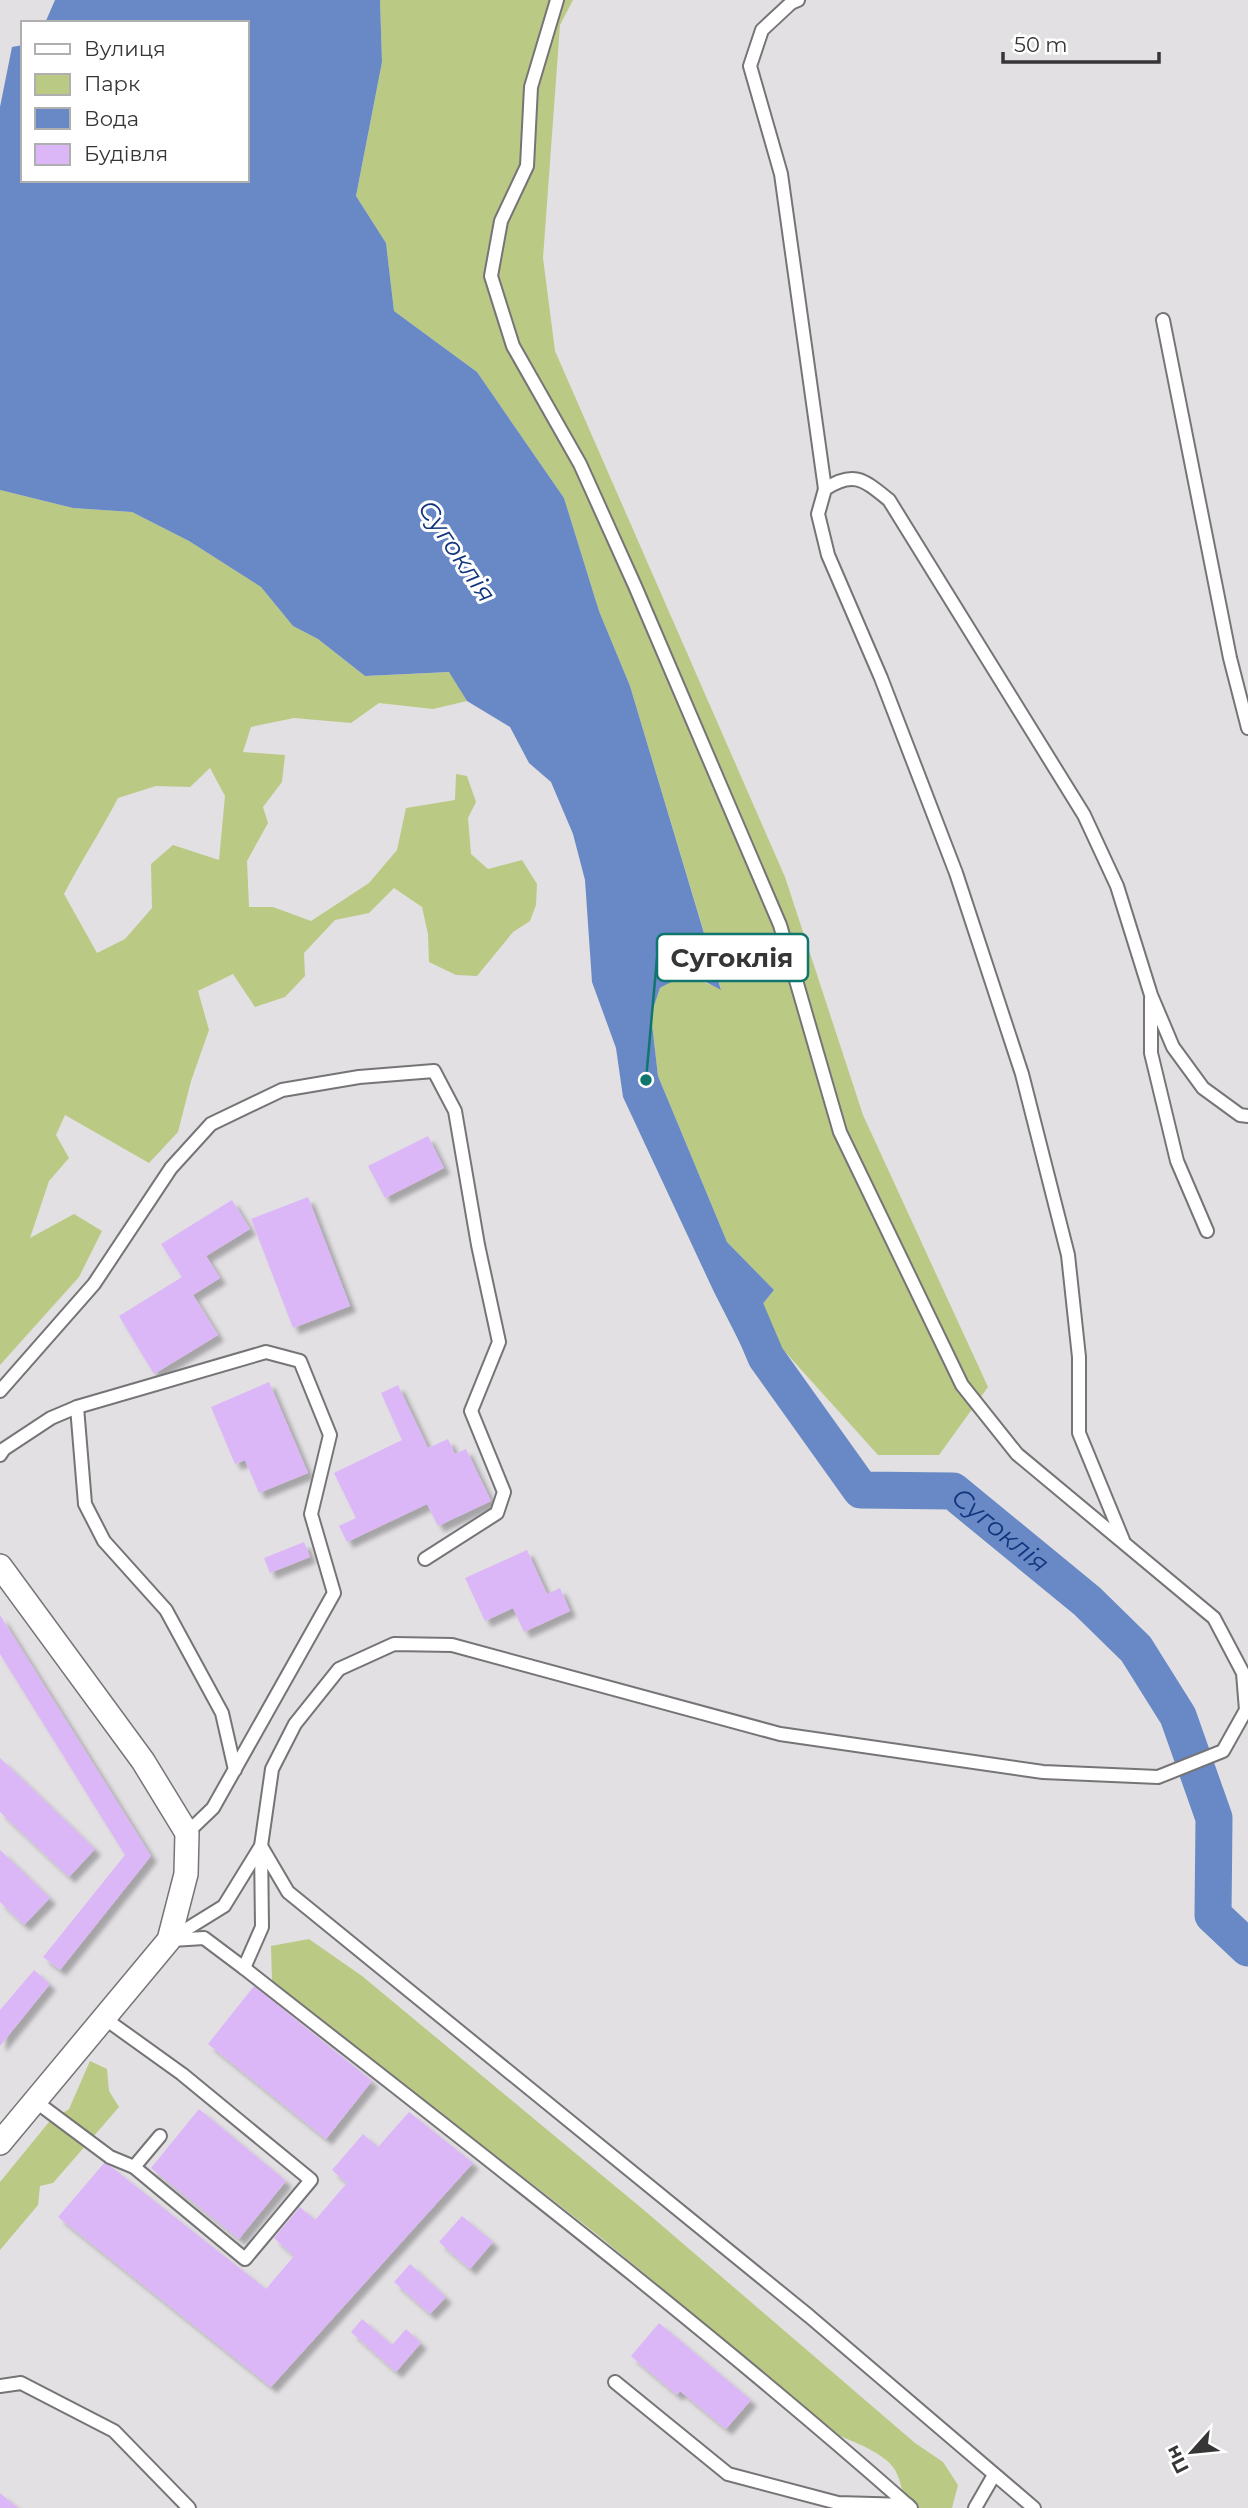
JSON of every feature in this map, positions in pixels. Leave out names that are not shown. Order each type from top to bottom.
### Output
[{"type":"street","points":[[0,1566],[143,1761],[187,1833],[186,1874],[169,1940],[0,2143]]},
{"type":"lane","points":[[244,1968],[262,1927],[261,1846],[272,1769],[295,1724],[339,1669],[394,1644],[452,1645],[780,1734],[1043,1772],[1158,1777],[1223,1751],[1247,1709],[1243,1674],[1214,1618],[1017,1454],[962,1385],[840,1132],[780,925],[635,586],[580,464],[513,346],[491,276],[500,221],[527,166],[531,87],[557,0]]},
{"type":"lane","points":[[798,0],[791,3],[762,30],[750,66],[781,174],[825,489],[818,514],[828,555],[881,678],[956,873],[1022,1074],[1068,1255],[1079,1357],[1079,1433],[1125,1544]]},
{"type":"lane","points":[[1163,320],[1230,658],[1248,728]]},
{"type":"lane","points":[[825,489],[842,478],[864,480],[888,500],[1084,815],[1116,886],[1151,995],[1173,1047],[1203,1088],[1240,1115],[1248,1116]]},
{"type":"lane","points":[[1151,995],[1151,1053],[1154,1067],[1177,1161],[1207,1231]]},
{"type":"lane","points":[[0,1391],[94,1284],[171,1168],[211,1124],[282,1090],[359,1077],[434,1071],[454,1111],[499,1342],[471,1410],[504,1492],[497,1513],[425,1559]]},
{"type":"lane","points":[[0,1455],[4,1449],[51,1418],[77,1407],[266,1352],[300,1361],[330,1435],[311,1514],[334,1593],[213,1808],[187,1833]]},
{"type":"lane","points":[[77,1407],[85,1504],[104,1541],[166,1610],[222,1713],[234,1770]]},
{"type":"lane","points":[[169,1940],[224,1906],[261,1846]]},
{"type":"lane","points":[[261,1846],[288,1892],[809,2316],[1034,2508]]},
{"type":"lane","points":[[169,1940],[204,1938],[244,1968],[628,2272],[817,2426],[910,2507]]},
{"type":"lane","points":[[35,2101],[110,2157],[134,2167],[245,2259],[311,2180],[182,2074],[104,2018]]},
{"type":"lane","points":[[134,2167],[160,2136]]},
{"type":"lane","points":[[615,2382],[728,2474],[838,2502],[910,2507]]},
{"type":"lane","points":[[0,2386],[21,2383],[114,2431],[190,2508]]},
{"type":"lane","points":[[975,2508],[994,2475]]},
{"type":"green space","points":[[380,0],[573,0],[560,25],[543,258],[555,351],[785,877],[863,1115],[988,1387],[939,1455],[878,1455],[778,1344],[756,1312],[774,1290],[727,1242],[658,1076],[651,1015],[660,988],[686,977],[721,989],[630,686],[599,611],[564,498],[477,372],[394,311],[386,243],[356,196],[382,62]]},
{"type":"green space","points":[[0,490],[73,508],[132,512],[189,541],[261,587],[293,626],[318,639],[365,676],[450,672],[467,701],[433,709],[379,703],[351,723],[294,718],[251,727],[243,752],[285,755],[282,782],[263,807],[268,823],[247,861],[249,907],[273,907],[311,921],[369,883],[397,850],[406,808],[455,800],[456,774],[467,776],[476,802],[468,818],[471,854],[488,869],[522,860],[537,884],[536,905],[530,921],[513,932],[477,976],[456,975],[429,962],[428,934],[422,907],[394,888],[369,913],[335,920],[304,953],[305,976],[285,997],[255,1007],[233,974],[198,991],[209,1030],[191,1081],[178,1132],[149,1163],[65,1115],[56,1135],[69,1158],[49,1181],[30,1238],[74,1214],[102,1231],[79,1277],[0,1365]],"holes":[[[210,768],[225,796],[219,860],[173,845],[151,864],[152,908],[125,939],[97,953],[64,894],[118,798],[156,786],[190,787]]]},
{"type":"green space","points":[[309,1939],[362,1976],[645,2211],[915,2443],[943,2462],[958,2485],[952,2508],[915,2508],[904,2495],[897,2474],[887,2461],[872,2450],[838,2435],[599,2236],[272,1982],[271,1946]]},
{"type":"green space","points":[[90,2061],[107,2069],[109,2091],[119,2107],[53,2183],[40,2186],[38,2205],[0,2250],[0,2182],[49,2122],[69,2109]]},
{"type":"water","points":[[55,0],[380,0],[382,62],[356,196],[386,243],[394,311],[477,372],[564,498],[599,611],[630,686],[721,990],[691,978],[677,980],[660,988],[651,1015],[658,1076],[727,1242],[774,1290],[756,1312],[778,1344],[766,1357],[742,1347],[623,1097],[616,1048],[592,982],[585,880],[573,834],[551,782],[529,763],[510,727],[467,701],[449,672],[365,676],[318,639],[293,626],[261,587],[189,541],[132,512],[73,508],[0,490],[0,107],[12,47],[21,45],[21,182],[248,182],[248,21],[46,21]]},
{"type":"building","points":[[428,1136],[444,1168],[385,1198],[368,1166]]},
{"type":"building","points":[[308,1197],[350,1306],[293,1328],[251,1219]]},
{"type":"building","points":[[232,1200],[250,1229],[206,1256],[220,1278],[193,1295],[218,1335],[154,1374],[119,1316],[182,1277],[161,1244]]},
{"type":"building","points":[[269,1382],[308,1473],[259,1493],[245,1460],[235,1464],[211,1407]]},
{"type":"building","points":[[398,1385],[428,1448],[448,1439],[455,1454],[466,1449],[491,1501],[438,1526],[427,1504],[347,1542],[339,1526],[356,1518],[334,1473],[402,1440],[381,1393]]},
{"type":"building","points":[[304,1542],[310,1557],[270,1573],[264,1558]]},
{"type":"building","points":[[527,1550],[547,1594],[560,1588],[570,1611],[524,1632],[513,1608],[485,1621],[465,1578]]},
{"type":"building","points":[[0,1615],[151,1856],[60,1970],[43,1957],[125,1855],[0,1654]]},
{"type":"building","points":[[0,1758],[95,1849],[69,1877],[0,1812]]},
{"type":"building","points":[[0,1850],[50,1898],[24,1925],[0,1902]]},
{"type":"building","points":[[34,1970],[50,1984],[0,2046],[0,2010]]},
{"type":"building","points":[[254,1986],[372,2081],[326,2139],[208,2044]]},
{"type":"building","points":[[199,2109],[286,2181],[239,2239],[151,2168]]},
{"type":"building","points":[[409,2112],[473,2163],[271,2387],[58,2217],[105,2162],[266,2289],[294,2256],[274,2238],[300,2207],[315,2220],[347,2183],[332,2170],[363,2134],[378,2147]]},
{"type":"building","points":[[462,2216],[493,2242],[470,2269],[439,2242]]},
{"type":"building","points":[[410,2264],[446,2297],[430,2314],[394,2282]]},
{"type":"building","points":[[362,2319],[392,2345],[406,2329],[421,2343],[396,2372],[351,2332]]},
{"type":"building","points":[[659,2323],[751,2400],[726,2429],[680,2391],[677,2395],[631,2356]]},
{"type":"building","points":[[0,2493],[18,2508],[0,2508]]},
{"type":"waterway","name":"Сугоклія","points":[[746,1310],[766,1357],[861,1490],[953,1491],[1087,1601],[1136,1649],[1178,1716],[1214,1818],[1213,1915],[1248,1948]]},
{"type":"place","name":"Сугоклія","points":[[646,1080]]}]
